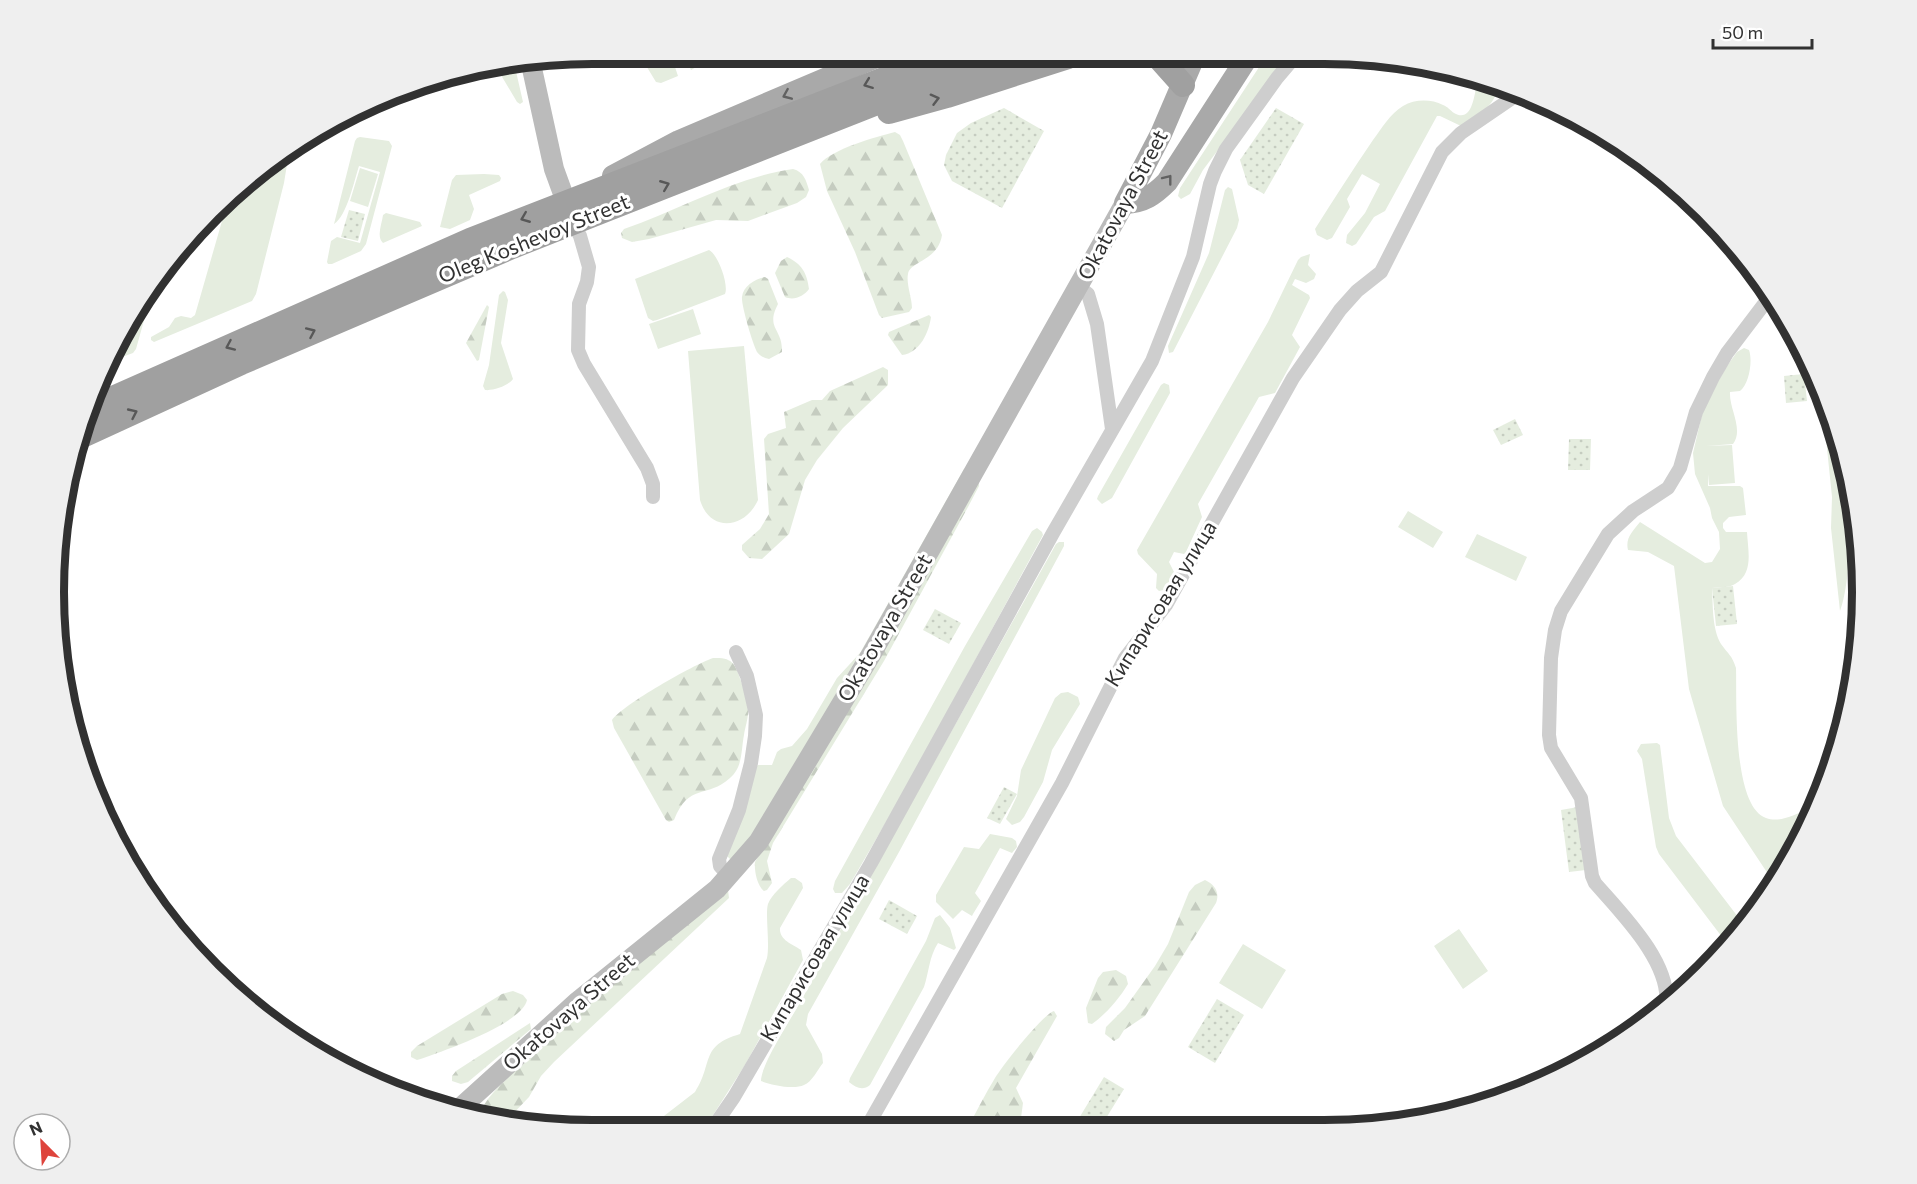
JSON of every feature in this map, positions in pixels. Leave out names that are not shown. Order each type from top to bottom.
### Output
[{"type":"highway","name":"Oleg Koshevoy Street","points":[[89,433],[374,305],[569,212],[598,189],[922,64]]},
{"type":"highway","name":"Oleg Koshevoy Street","points":[[99,404],[470,240],[569,212],[858,109],[975,64]]},
{"type":"highway","points":[[858,109],[875,114],[889,112],[1046,64]]},
{"type":"highway","points":[[1164,64],[1183,85]]},
{"type":"main road","points":[[598,189],[615,174],[679,141],[860,64]]},
{"type":"main road","name":"Okatovaya Street","points":[[465,1104],[578,1001],[717,888],[759,841],[864,668],[1079,287],[1161,134],[1191,64]]},
{"type":"main road","points":[[1125,203],[1139,202],[1153,195],[1167,182],[1243,64]]},
{"type":"main road","points":[[532,68],[554,169],[569,212]]},
{"type":"main road","points":[[1161,134],[1165,143],[1171,149],[1176,150],[1186,147],[1198,136]]},
{"type":"street","name":"Кипарисовая улица","points":[[718,1120],[734,1097],[872,862],[991,644],[1152,361],[1193,257],[1215,171],[1226,149],[1289,64]]},
{"type":"street","name":"Кипарисовая улица","points":[[871,1120],[1062,783],[1129,651],[1166,605],[1293,378],[1340,310],[1357,291],[1381,272],[1442,152],[1461,133],[1511,99]]},
{"type":"street","points":[[569,212],[580,236],[589,267],[587,282],[579,304],[578,350],[647,468],[653,484],[653,497]]},
{"type":"street","points":[[1079,287],[1088,294],[1097,324],[1112,429]]},
{"type":"street","points":[[1667,994],[1651,951],[1595,883],[1592,876],[1581,798],[1551,748],[1549,702],[1555,630],[1561,611],[1608,534],[1633,511],[1668,488],[1680,468],[1696,412],[1713,377],[1727,353],[1766,302]]},
{"type":"street","points":[[729,876],[720,866],[719,859],[739,810],[751,763],[756,720],[747,676],[736,652]]},
{"type":"green space","points":[[645,64],[674,64],[678,76],[661,83],[656,82]]},
{"type":"green space","points":[[688,64],[700,64],[698,66],[691,70]]},
{"type":"green space","points":[[1261,64],[1282,64],[1203,170],[1190,194],[1181,199],[1178,196],[1180,188]]},
{"type":"green space","points":[[516,70],[523,102],[520,104],[500,73]]},
{"type":"green space","points":[[1476,88],[1496,92],[1492,102],[1461,126],[1437,116],[1385,211],[1374,217],[1356,244],[1352,246],[1346,243],[1347,235],[1365,213],[1380,184],[1362,174],[1347,199],[1350,207],[1332,238],[1327,240],[1317,235],[1315,229],[1394,113],[1403,106],[1423,101],[1438,103],[1454,113],[1464,115],[1471,108]]},
{"type":"green space","points":[[1004,108],[1044,131],[1002,208],[952,181],[944,165],[946,155],[957,133],[971,123]]},
{"type":"green space","points":[[1276,108],[1304,124],[1264,194],[1248,185],[1240,160]]},
{"type":"green space","points":[[895,132],[903,141],[942,235],[935,250],[914,266],[908,274],[912,308],[909,312],[882,318],[827,191],[820,164],[834,153],[866,140]]},
{"type":"green space","points":[[360,137],[389,141],[392,146],[366,244],[361,251],[328,264],[331,241],[337,237],[360,243],[380,172],[359,166],[343,214],[334,224],[355,141]]},
{"type":"green space","points":[[287,162],[256,294],[252,301],[154,342],[151,337],[169,327],[175,318],[181,316],[191,318],[195,315],[222,216],[244,195]]},
{"type":"green space","points":[[360,168],[378,174],[368,207],[350,201]]},
{"type":"green space","points":[[793,169],[802,174],[809,190],[806,197],[797,203],[748,221],[716,220],[632,242],[622,238],[621,233],[624,229],[729,186]]},
{"type":"green space","points":[[456,175],[499,175],[501,178],[500,181],[469,195],[474,209],[470,220],[450,229],[440,227],[452,180]]},
{"type":"green space","points":[[1228,187],[1232,189],[1239,220],[1237,228],[1173,352],[1169,353],[1168,346],[1209,253],[1225,190]]},
{"type":"green space","points":[[349,210],[365,214],[358,241],[341,237]]},
{"type":"green space","points":[[386,213],[420,222],[422,226],[383,243],[380,230],[383,215]]},
{"type":"green space","points":[[709,250],[716,257],[722,270],[725,294],[657,320],[653,321],[648,318],[635,279]]},
{"type":"green space","points":[[1310,254],[1308,265],[1316,274],[1314,279],[1306,283],[1295,279],[1292,285],[1309,295],[1310,298],[1292,335],[1300,347],[1275,393],[1259,397],[1198,504],[1202,517],[1186,552],[1184,554],[1174,552],[1169,562],[1174,572],[1168,589],[1159,591],[1156,588],[1157,574],[1137,550],[1268,322],[1298,260]]},
{"type":"green space","points":[[787,257],[800,266],[805,274],[809,289],[802,296],[785,297],[775,273],[781,261]]},
{"type":"green space","points":[[765,277],[768,279],[778,304],[773,319],[782,344],[782,352],[769,359],[757,352],[742,301],[747,286]]},
{"type":"green space","points":[[503,291],[508,300],[501,343],[513,379],[500,388],[485,390],[483,386],[489,365],[499,295]]},
{"type":"green space","points":[[487,305],[489,307],[477,361],[466,343]]},
{"type":"green space","points":[[148,307],[136,349],[133,353],[120,358]]},
{"type":"green space","points":[[693,309],[701,334],[658,349],[649,324]]},
{"type":"green space","points":[[929,315],[930,323],[919,346],[902,355],[888,335],[889,332]]},
{"type":"green space","points":[[744,346],[758,500],[745,517],[728,523],[719,522],[711,518],[700,500],[688,351]]},
{"type":"green space","points":[[1744,348],[1749,350],[1750,366],[1743,388],[1740,391],[1730,392],[1737,425],[1736,438],[1733,444],[1706,446],[1732,445],[1735,483],[1709,485],[1708,474],[1708,486],[1740,486],[1743,488],[1746,515],[1729,517],[1723,523],[1723,528],[1726,532],[1747,532],[1749,554],[1747,568],[1741,579],[1727,587],[1712,588],[1713,609],[1718,638],[1736,668],[1739,750],[1747,794],[1755,809],[1766,818],[1781,819],[1805,811],[1769,876],[1723,806],[1689,689],[1674,566],[1648,552],[1628,550],[1627,546],[1630,535],[1640,522],[1705,563],[1712,562],[1720,549],[1719,532],[1695,474],[1693,453],[1704,406],[1737,352]]},
{"type":"green space","points":[[883,367],[888,370],[888,385],[843,428],[817,460],[805,480],[789,534],[762,559],[749,558],[742,550],[742,545],[760,529],[769,514],[764,439],[768,434],[786,428],[784,412],[812,400],[822,400],[830,391]]},
{"type":"green space","points":[[1804,374],[1807,401],[1786,403],[1784,376]]},
{"type":"green space","points":[[1164,383],[1169,385],[1170,393],[1112,498],[1102,504],[1097,499],[1098,496]]},
{"type":"green space","points":[[1515,419],[1523,435],[1501,445],[1493,430]]},
{"type":"green space","points":[[1824,420],[1835,455],[1850,542],[1847,578],[1840,611],[1831,528],[1832,497]]},
{"type":"green space","points":[[1569,439],[1591,439],[1590,470],[1568,470]]},
{"type":"green space","points":[[966,469],[930,541],[745,846],[731,860],[727,856],[756,767],[772,765],[777,752],[792,746],[807,729],[837,678],[860,653]]},
{"type":"green space","points":[[979,481],[979,486],[968,507],[884,661],[773,843],[767,861],[772,883],[764,891],[756,878],[755,862]]},
{"type":"green space","points":[[1408,511],[1443,532],[1433,548],[1398,527]]},
{"type":"green space","points":[[1037,528],[1043,535],[907,786],[850,884],[842,893],[835,893],[833,889],[835,881],[965,646],[1032,531]]},
{"type":"green space","points":[[1477,534],[1527,557],[1516,581],[1465,557]]},
{"type":"green space","points":[[1059,542],[1064,542],[1064,546],[899,852],[808,1014],[806,1025],[822,1054],[823,1063],[810,1081],[804,1085],[782,1086],[761,1081],[776,1044]]},
{"type":"green space","points":[[1733,586],[1737,624],[1716,626],[1712,588]]},
{"type":"green space","points":[[935,609],[961,623],[949,644],[923,630]]},
{"type":"green space","points":[[713,658],[729,660],[732,663],[737,670],[745,694],[748,715],[739,764],[734,774],[722,784],[686,800],[674,820],[669,822],[614,728],[612,720],[630,705],[660,686],[690,668]]},
{"type":"green space","points":[[1068,692],[1078,697],[1080,704],[1052,750],[1043,782],[1024,817],[1020,822],[1012,825],[1006,819],[1017,796],[1021,770],[1055,698],[1061,693]]},
{"type":"green space","points":[[1657,743],[1660,745],[1669,818],[1676,836],[1739,918],[1723,939],[1656,847],[1642,759],[1637,751],[1641,744]]},
{"type":"green space","points":[[1004,787],[1017,794],[1000,824],[987,818]]},
{"type":"green space","points":[[1578,807],[1586,870],[1569,872],[1561,810]]},
{"type":"green space","points":[[990,834],[1012,838],[1016,841],[1017,847],[1012,853],[1000,848],[975,893],[981,901],[972,916],[962,910],[953,919],[936,902],[936,895],[964,847],[979,849]]},
{"type":"green space","points":[[791,878],[802,883],[803,888],[780,928],[780,932],[787,941],[801,950],[803,960],[745,1065],[710,1120],[659,1120],[695,1092],[701,1082],[709,1057],[718,1044],[740,1034],[767,958],[768,904],[775,893]]},
{"type":"green space","points":[[1205,880],[1216,889],[1216,903],[1145,1016],[1124,1030],[1114,1041],[1105,1034],[1106,1027],[1125,1008],[1155,966],[1168,944],[1189,892],[1195,885]]},
{"type":"green space","points":[[728,890],[729,898],[554,1062],[541,1076],[529,1097],[513,1113],[483,1108],[517,1068],[567,1020]]},
{"type":"green space","points":[[889,900],[917,916],[907,934],[879,919]]},
{"type":"green space","points":[[940,915],[950,928],[956,948],[954,950],[938,943],[931,959],[924,987],[870,1085],[865,1088],[857,1087],[849,1082],[850,1078],[926,941],[935,918]]},
{"type":"green space","points":[[1459,929],[1488,971],[1463,989],[1434,946]]},
{"type":"green space","points":[[1243,944],[1286,970],[1262,1009],[1219,983]]},
{"type":"green space","points":[[1116,970],[1126,976],[1128,984],[1107,1011],[1092,1024],[1088,1023],[1086,1008],[1098,978],[1103,972]]},
{"type":"green space","points":[[513,991],[523,995],[527,1000],[522,1009],[511,1018],[479,1036],[444,1051],[417,1060],[411,1057],[411,1052],[417,1046],[502,994]]},
{"type":"green space","points":[[1217,999],[1244,1015],[1215,1063],[1188,1047]]},
{"type":"green space","points":[[1054,1011],[1057,1016],[1016,1088],[1023,1103],[1021,1118],[1019,1120],[972,1120],[991,1084],[1006,1063],[1032,1030]]},
{"type":"green space","points":[[530,1023],[531,1029],[468,1082],[461,1084],[452,1081],[452,1076],[456,1071]]},
{"type":"green space","points":[[1104,1077],[1124,1089],[1105,1120],[1078,1120]]}]
